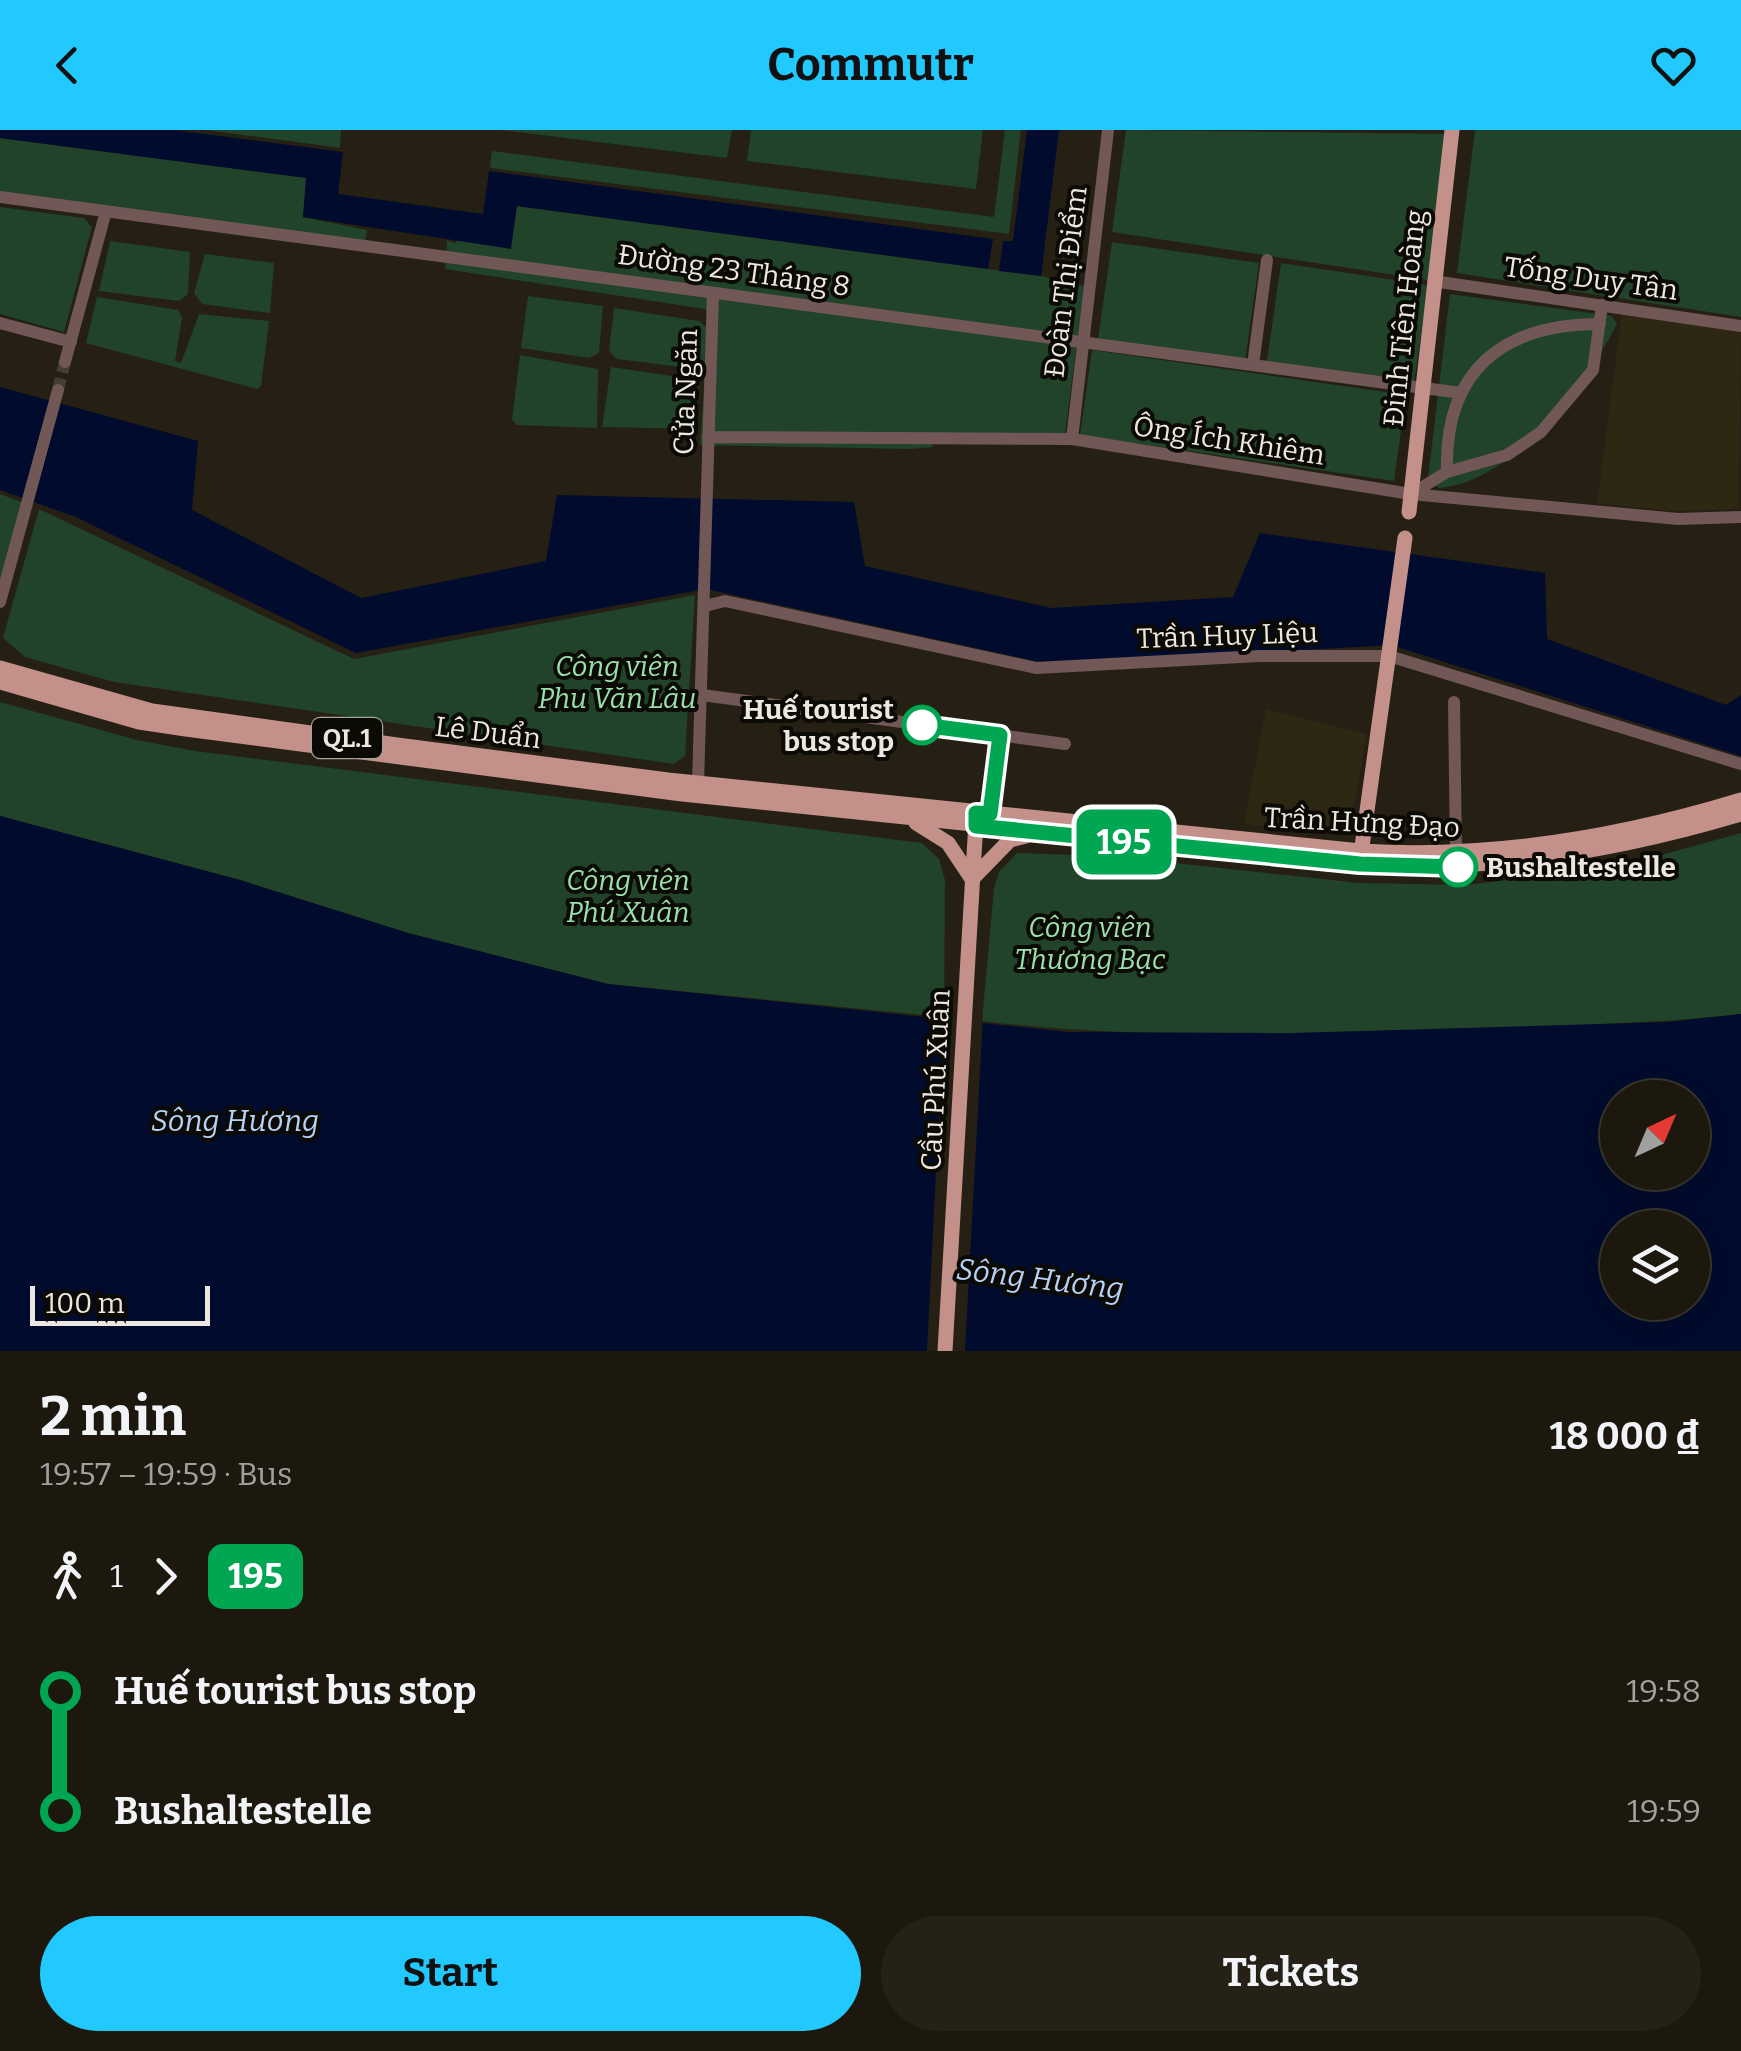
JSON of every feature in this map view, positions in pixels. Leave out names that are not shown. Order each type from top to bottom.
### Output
[{"type":"main road","name":"Đinh Tiên Hoàng","points":[[1409,512],[1420,387],[1452,130]]},
{"type":"main road","points":[[1360,858],[1405,538]]},
{"type":"main road","name":"Lê Duẩn","points":[[0,668],[152,711],[902,817],[981,818]]},
{"type":"main road","name":"Lê Duẩn","points":[[0,682],[140,722],[698,789],[981,818]]},
{"type":"main road","name":"Trần Hưng Đạo","points":[[981,818],[1360,858],[1456,855],[1620,831],[1741,800]]},
{"type":"main road","name":"Trần Hưng Đạo","points":[[981,818],[1038,833],[1470,867],[1542,858],[1741,814]]},
{"type":"main road","name":"QL.1","points":[[902,817],[948,843],[972,879]]},
{"type":"main road","name":"Cầu Phú Xuân","points":[[945,1351],[972,879],[981,818]]},
{"type":"main road","points":[[972,879],[1010,840],[1038,833]]},
{"type":"street","name":"Đoàn Thị Điểm","points":[[1072,439],[1108,130]]},
{"type":"street","name":"Đường 23 Tháng 8","points":[[0,198],[1462,393]]},
{"type":"street","points":[[65,362],[106,212]]},
{"type":"street","points":[[1253,365],[1267,260]]},
{"type":"street","name":"Tống Duy Tân","points":[[1433,281],[1741,326]]},
{"type":"street","name":"Cửa Ngăn","points":[[705,600],[713,292]]},
{"type":"street","points":[[1411,494],[1447,472],[1506,455],[1541,432],[1593,370],[1602,304]]},
{"type":"street","points":[[0,322],[71,342]]},
{"type":"street","points":[[1447,472],[1448,432],[1462,393],[1483,364],[1529,331],[1560,324],[1600,324]]},
{"type":"street","points":[[0,602],[58,390]]},
{"type":"street","name":"Ông Ích Khiêm","points":[[708,436],[1072,439],[1411,494],[1678,520],[1741,517]]},
{"type":"street","points":[[698,789],[705,600]]},
{"type":"street","name":"Trần Huy Liệu","points":[[705,600],[725,600],[1036,668],[1390,651],[1741,764]]},
{"type":"street","points":[[702,695],[1065,744]]},
{"type":"street","points":[[1454,702],[1456,855]]},
{"type":"street","points":[[981,818],[1000,735]]},
{"type":"shaded area","points":[[1622,314],[1741,332],[1739,509],[1671,511],[1597,503]]},
{"type":"shaded area","points":[[1266,709],[1367,734],[1351,822],[1346,830],[1337,834],[1244,824]]},
{"type":"green space","points":[[207,130],[341,130],[340,148]]},
{"type":"green space","points":[[501,130],[732,130],[727,158]]},
{"type":"green space","points":[[751,130],[983,130],[976,189],[747,161]]},
{"type":"green space","points":[[1005,130],[1021,130],[1009,234],[490,168],[492,151],[994,217]]},
{"type":"green space","points":[[1126,130],[1450,134],[1428,280],[1112,232]]},
{"type":"green space","points":[[1475,130],[1741,130],[1741,317],[1457,273]]},
{"type":"green space","points":[[0,138],[307,178],[303,217],[367,230],[364,246],[0,197]]},
{"type":"green space","points":[[516,206],[1041,276],[1084,286],[1065,435],[929,437],[933,447],[911,449],[700,445],[709,315],[705,309],[445,269],[447,240],[454,243]]},
{"type":"green space","points":[[0,207],[84,218],[92,227],[64,332],[0,314]]},
{"type":"green space","points":[[110,241],[190,252],[188,294],[179,301],[99,291]]},
{"type":"green space","points":[[1112,242],[1259,263],[1245,361],[1098,339]]},
{"type":"green space","points":[[205,254],[274,263],[270,313],[202,304],[194,293]]},
{"type":"green space","points":[[1281,263],[1428,285],[1414,383],[1267,361]]},
{"type":"green space","points":[[1450,294],[1612,316],[1617,324],[1566,401],[1519,450],[1466,482],[1439,488],[1428,478]]},
{"type":"green space","points":[[528,296],[603,306],[599,353],[589,358],[521,348]]},
{"type":"green space","points":[[97,297],[178,310],[182,318],[175,361],[181,363],[199,314],[269,321],[261,386],[257,389],[86,343]]},
{"type":"green space","points":[[614,308],[699,321],[706,327],[705,370],[617,359],[609,351]]},
{"type":"green space","points":[[1092,350],[1406,395],[1394,481],[1080,435]]},
{"type":"green space","points":[[520,355],[598,369],[597,428],[517,425],[512,420]]},
{"type":"green space","points":[[611,367],[699,380],[695,429],[602,427]]},
{"type":"green space","points":[[0,494],[24,503],[0,584]]},
{"type":"green space","name":"Công viên Phu Văn Lâu","points":[[39,509],[354,659],[695,595],[685,756],[674,764],[114,682],[25,657],[3,638]]},
{"type":"green space","name":"Công viên Phú Xuân","points":[[0,702],[137,740],[195,751],[922,843],[939,859],[945,880],[944,1017],[608,984],[408,933],[240,880],[0,816]]},
{"type":"green space","name":"Công viên Thương Bạc","points":[[1741,833],[1741,1014],[1578,1025],[1252,1034],[1090,1031],[982,1021],[994,888],[999,872],[1017,853],[1110,856],[1359,883],[1467,885],[1625,865]]},
{"type":"water","points":[[0,130],[174,130],[343,152],[338,194],[483,214],[489,171],[993,239],[988,269],[517,206],[511,249],[303,217],[306,178],[0,138]]},
{"type":"water","points":[[1027,130],[1059,130],[1041,276],[999,271],[1003,241],[1013,241]]},
{"type":"water","points":[[0,387],[198,441],[192,510],[361,598],[546,561],[557,495],[854,502],[865,566],[1051,608],[1233,597],[1260,533],[1545,573],[1547,639],[1726,705],[1741,695],[1741,756],[1391,645],[1049,664],[706,589],[356,653],[76,517],[0,490]]},
{"type":"water","name":"Sông Hương","points":[[0,816],[240,880],[408,933],[608,984],[1068,1032],[1293,1033],[1667,1022],[1741,1014],[1741,1351],[0,1351]]},
{"type":"pier","points":[[944,1012],[983,1016],[965,1351],[927,1351]]},
{"type":"tunnel","points":[[58,390],[65,362]]},
{"type":"bus line","name":"195","points":[[922,725],[1000,735],[990,814],[976,813],[976,826],[1360,864],[1458,867]]},
{"type":"place","name":"Huế tourist bus stop","points":[[922,725]]},
{"type":"place","name":"Bushaltestelle","points":[[1458,867]]}]
